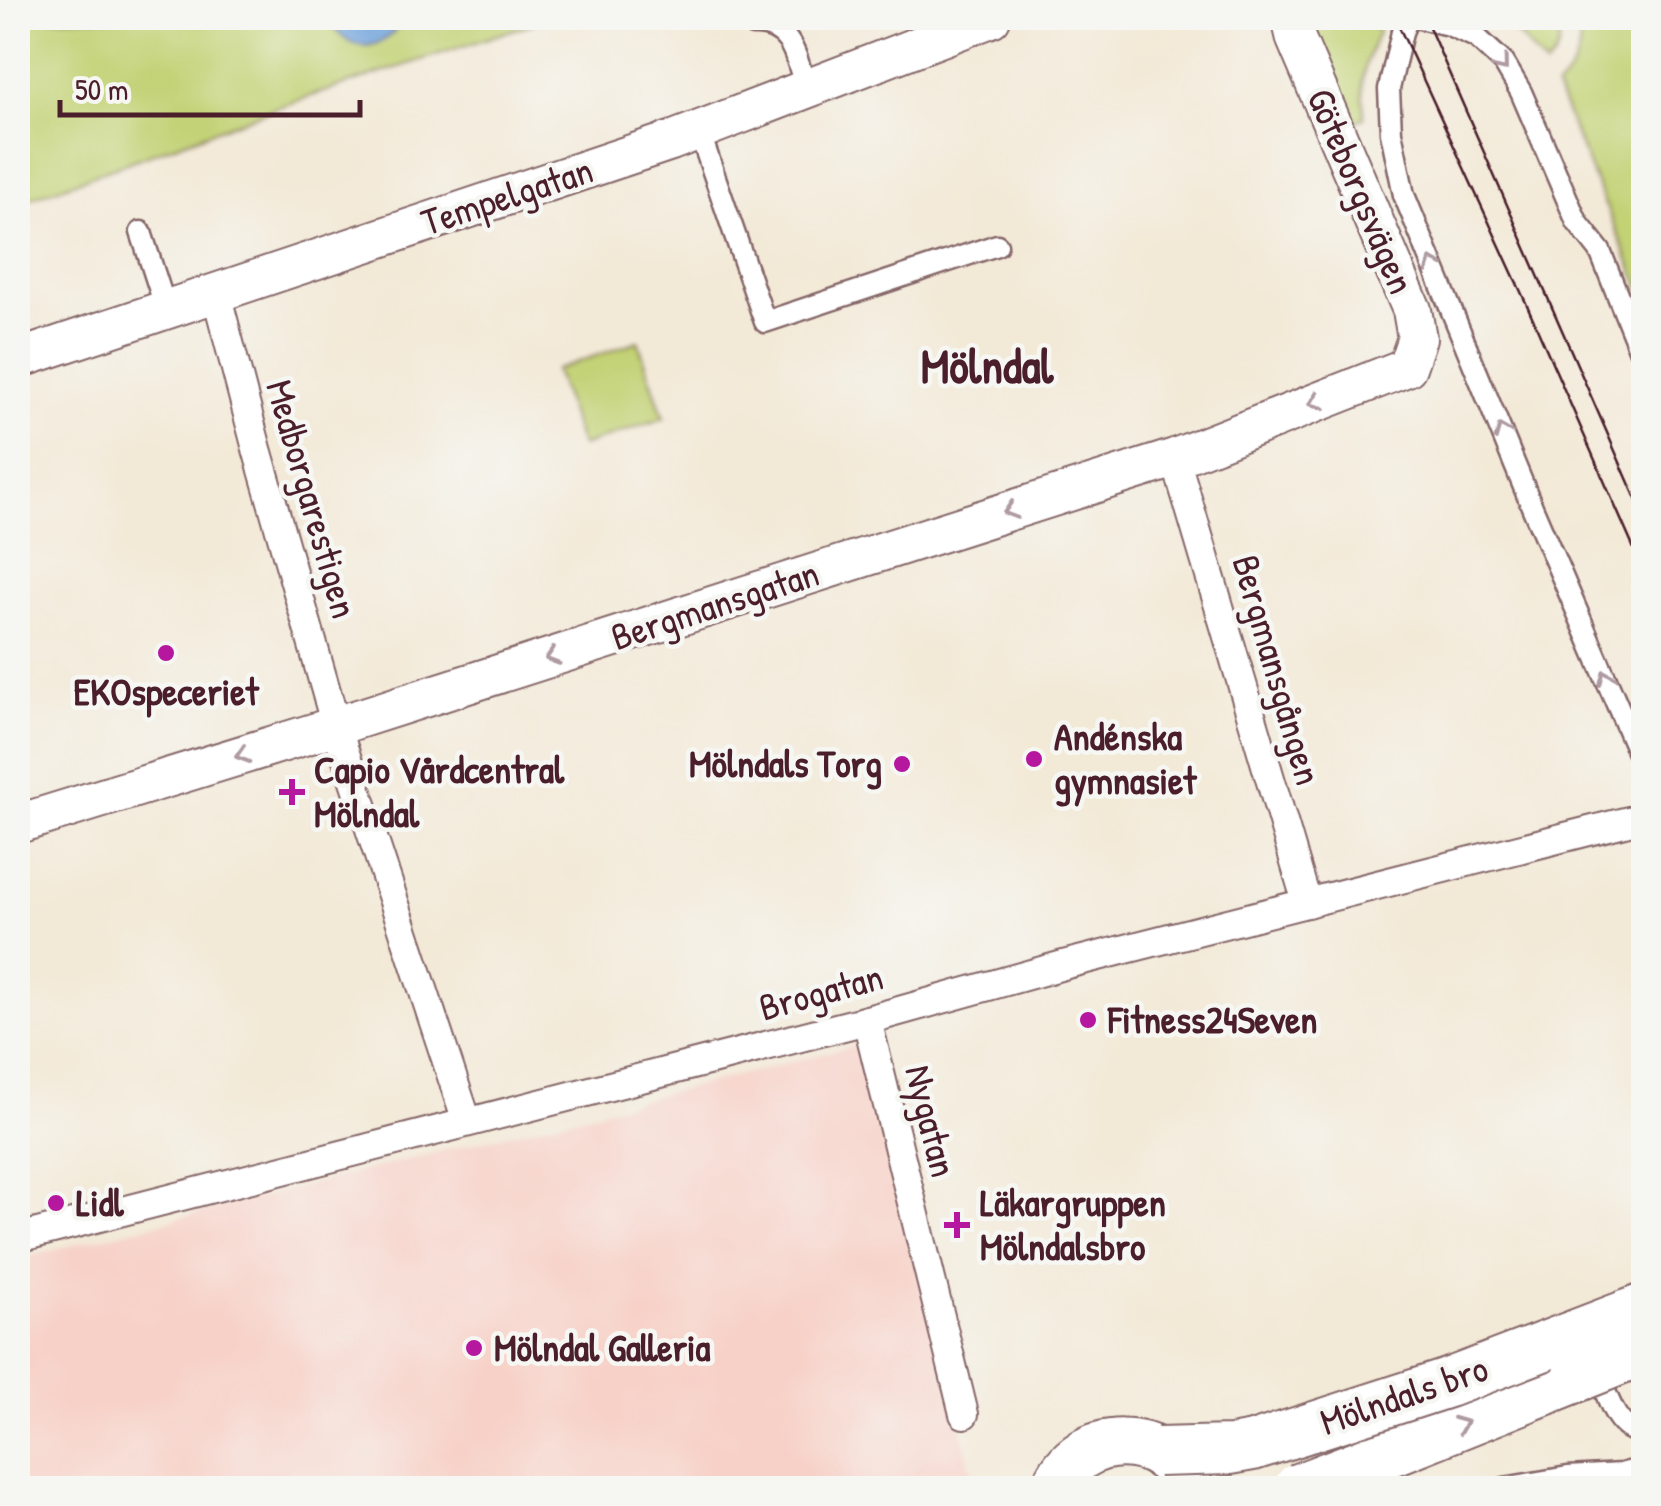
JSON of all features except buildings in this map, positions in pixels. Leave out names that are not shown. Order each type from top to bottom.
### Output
[{"type":"street","name":"Tempelgatan","points":[[18,358],[699,130],[990,18]]},
{"type":"street","name":"Göteborgsvägen","points":[[1290,18],[1412,310],[1416,338],[1406,367]]},
{"type":"street","name":"Medborgarestigen","points":[[216,293],[336,726],[467,1122]]},
{"type":"street","name":"Bergmansgatan","points":[[18,824],[1175,458],[1406,367]]},
{"type":"street","name":"Bergmansgången","points":[[1175,458],[1307,904]]},
{"type":"street","name":"Brogatan","points":[[18,1238],[1644,817]]},
{"type":"street","name":"Nygatan","points":[[867,1020],[964,1414]]},
{"type":"street","name":"Mölndals bro","points":[[1053,1485],[1074,1460],[1092,1448],[1114,1442],[1137,1443],[1158,1452],[1253,1446],[1448,1383],[1644,1308]]},
{"type":"street","name":"Mölndals bro","points":[[1296,1476],[1644,1352]]},
{"type":"street","points":[[1158,1452],[1174,1464],[1188,1488]]},
{"type":"lane","points":[[1408,18],[1389,89],[1391,132],[1404,195],[1644,767]]},
{"type":"lane","points":[[1420,18],[1476,38],[1504,63],[1521,92],[1578,222],[1600,251],[1644,361]]},
{"type":"lane","points":[[752,25],[775,27],[786,38],[795,53],[806,90]]},
{"type":"lane","points":[[699,130],[765,322],[996,245]]},
{"type":"lane","points":[[141,232],[166,309]]},
{"type":"lane","points":[[1296,1476],[1277,1419],[1578,1318],[1618,1417],[1626,1428],[1644,1432]]},
{"type":"lane","points":[[1621,1474],[1644,1468]]},
{"type":"lane","points":[[1504,1488],[1568,1477],[1644,1477]]},
{"type":"shaded area","name":"Mölndal Galleria","points":[[865,1043],[976,1488],[18,1488],[18,1259]]},
{"type":"green space","points":[[18,18],[549,18],[278,107],[18,203]]},
{"type":"green space","points":[[1308,18],[1370,19],[1376,25],[1378,32],[1362,82],[1364,118],[1349,124],[1306,24]]},
{"type":"green space","points":[[1490,18],[1557,18],[1559,39],[1555,57],[1545,67],[1518,35]]},
{"type":"green space","points":[[1579,18],[1643,18],[1643,294],[1556,89],[1577,56]]},
{"type":"green space","points":[[638,341],[664,418],[581,446],[555,370]]},
{"type":"water","points":[[328,18],[400,18],[393,32],[381,42],[358,45],[346,40]]},
{"type":"tram line","points":[[1395,18],[1644,572]]},
{"type":"tram line","points":[[1425,18],[1644,517]]},
{"type":"place","name":"EKOspeceriet","points":[[166,653]]},
{"type":"place","name":"Andénska gymnasiet","points":[[1034,759]]},
{"type":"place","name":"Mölndals Torg","points":[[902,764]]},
{"type":"place","name":"Capio Vårdcentral Mölndal","points":[[292,792]]},
{"type":"place","name":"Fitness24Seven","points":[[1088,1020]]},
{"type":"place","name":"Lidl","points":[[56,1203]]},
{"type":"place","name":"Läkargruppen Mölndalsbro","points":[[957,1225]]},
{"type":"place","name":"Mölndal Galleria","points":[[474,1348]]},
{"type":"district","name":"Mölndal","points":[[987,366]]}]
